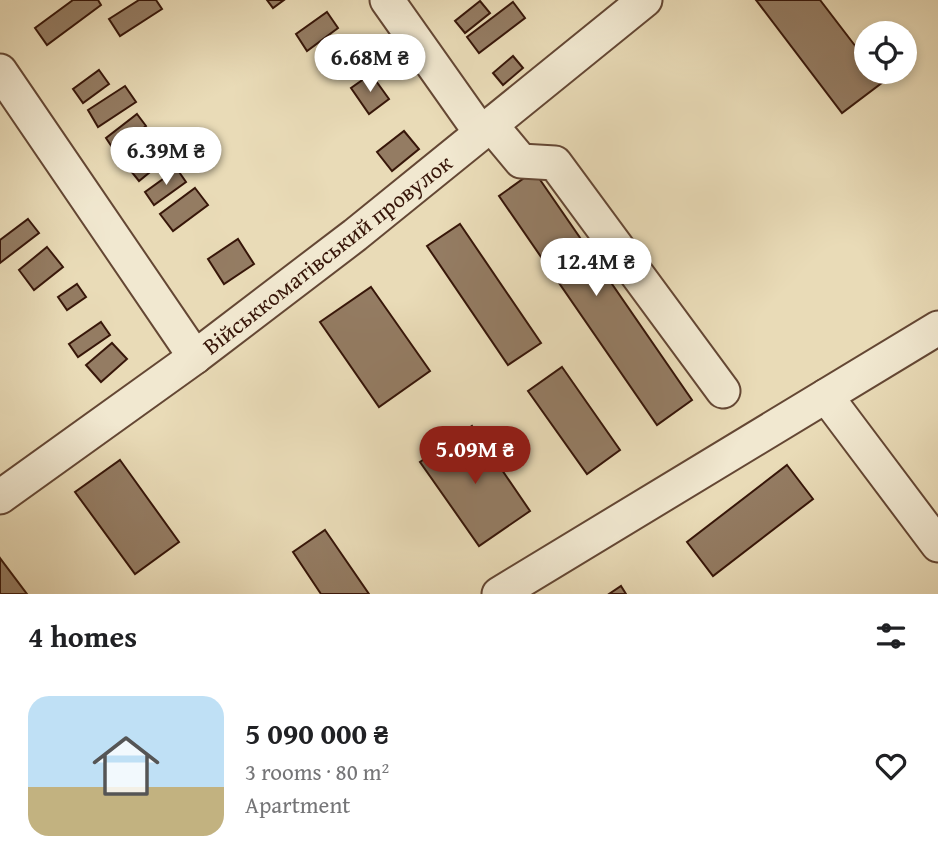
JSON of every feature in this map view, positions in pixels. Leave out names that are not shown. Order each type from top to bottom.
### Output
[{"type":"street","points":[[387,0],[486,129],[521,161],[555,163],[723,391]]},
{"type":"street","name":"Військкоматівський провулок","points":[[0,497],[195,357],[355,235],[645,0]]},
{"type":"street","points":[[0,71],[195,357]]},
{"type":"street","points":[[499,594],[938,328]]},
{"type":"street","points":[[826,396],[938,545]]},
{"type":"building","points":[[73,0],[98,0],[101,5],[47,45],[35,28]]},
{"type":"building","points":[[139,0],[156,0],[162,9],[120,36],[109,19]]},
{"type":"building","points":[[267,0],[284,0],[273,8]]},
{"type":"building","points":[[756,0],[820,0],[854,44],[854,84],[880,84],[842,113]]},
{"type":"building","points":[[480,1],[490,13],[465,33],[455,21]]},
{"type":"building","points":[[513,2],[525,18],[479,53],[467,37]]},
{"type":"building","points":[[327,12],[338,28],[307,51],[296,34]]},
{"type":"building","points":[[351,46],[361,60],[337,76],[327,62]]},
{"type":"building","points":[[513,56],[523,68],[503,85],[493,73]]},
{"type":"building","points":[[99,70],[109,84],[83,103],[73,89]]},
{"type":"building","points":[[371,74],[389,99],[369,114],[351,88]]},
{"type":"building","points":[[125,86],[136,102],[98,127],[88,110]]},
{"type":"building","points":[[137,114],[146,126],[114,150],[106,138]]},
{"type":"building","points":[[404,131],[419,149],[392,171],[377,152]]},
{"type":"building","points":[[148,147],[161,163],[139,181],[126,165]]},
{"type":"building","points":[[177,169],[186,182],[154,205],[145,192]]},
{"type":"building","points":[[534,171],[692,400],[657,425],[499,196]]},
{"type":"building","points":[[195,188],[208,205],[173,231],[160,214]]},
{"type":"building","points":[[28,219],[39,233],[0,263],[0,240]]},
{"type":"building","points":[[460,224],[541,343],[508,365],[427,246]]},
{"type":"building","points":[[238,239],[254,264],[224,284],[208,259]]},
{"type":"building","points":[[47,247],[63,267],[34,290],[19,270]]},
{"type":"building","points":[[77,284],[86,297],[67,310],[58,297]]},
{"type":"building","points":[[371,287],[430,371],[379,407],[320,322]]},
{"type":"building","points":[[101,322],[110,335],[78,357],[69,344]]},
{"type":"building","points":[[112,343],[127,359],[101,382],[86,365]]},
{"type":"building","points":[[562,367],[620,450],[587,474],[528,391]]},
{"type":"building","points":[[472,426],[530,511],[479,546],[420,462]]},
{"type":"building","points":[[120,460],[179,542],[135,574],[75,492]]},
{"type":"building","points":[[787,465],[813,499],[713,576],[687,542]]},
{"type":"building","points":[[325,530],[369,594],[321,594],[293,552]]},
{"type":"building","points":[[0,558],[27,594],[0,594]]},
{"type":"building","points":[[621,586],[626,594],[609,594]]}]
